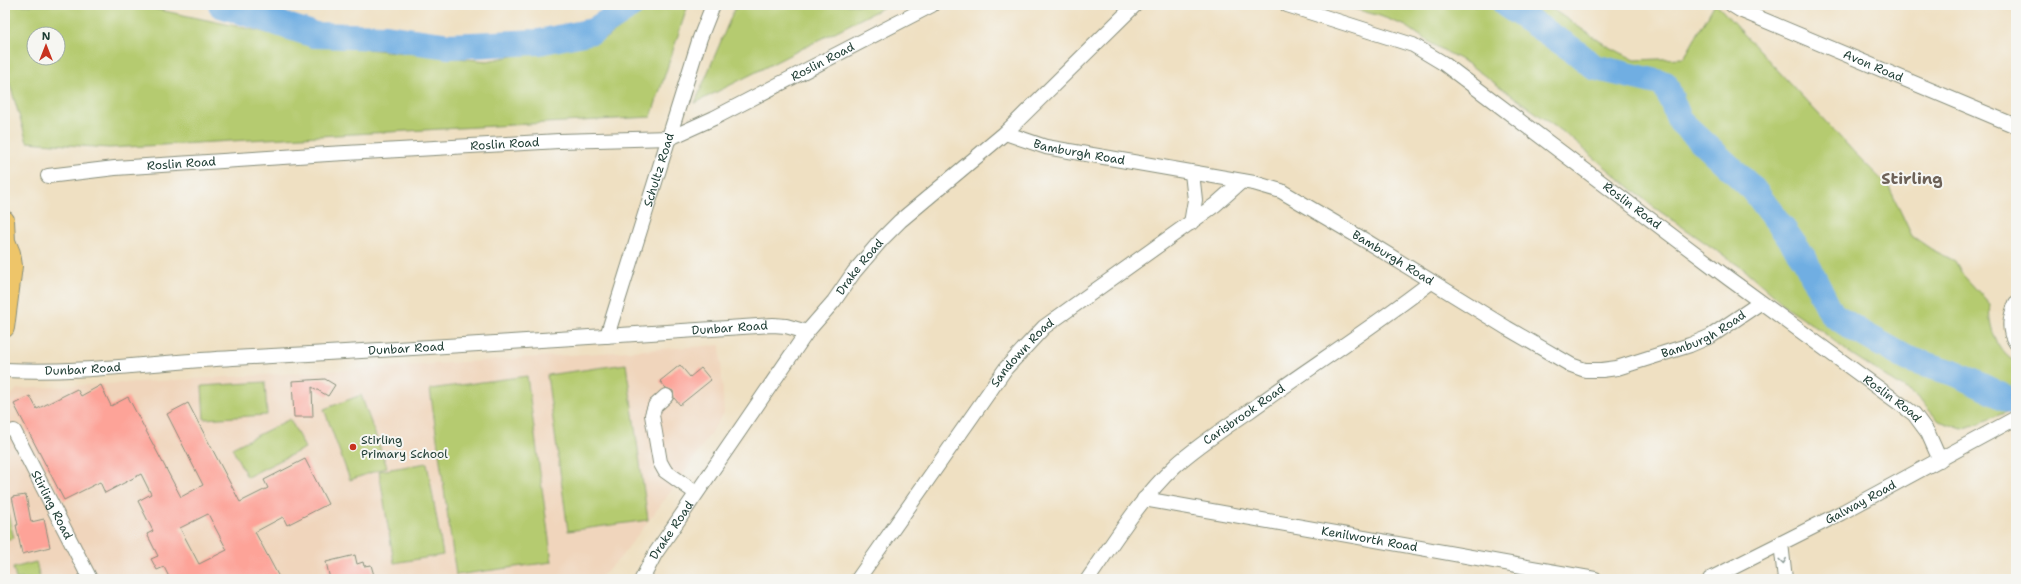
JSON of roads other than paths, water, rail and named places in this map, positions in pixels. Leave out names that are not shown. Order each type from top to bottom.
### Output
[{"type":"main road","points":[[5,220],[6,242],[11,254],[13,266],[5,328]]},
{"type":"street","name":"Schultz Road","points":[[607,336],[700,38],[713,5]]},
{"type":"street","name":"Roslin Road","points":[[48,176],[115,168],[328,154],[559,141],[670,138],[721,115],[932,5]]},
{"type":"street","name":"Drake Road","points":[[642,579],[655,554],[807,332],[834,301],[883,238],[900,221],[1005,133],[1135,5]]},
{"type":"street","name":"Roslin Road","points":[[1286,5],[1387,35],[1425,51],[1449,67],[1760,303],[1914,414],[1928,433],[1940,460]]},
{"type":"street","name":"Avon Road","points":[[1732,5],[1740,10],[2016,126]]},
{"type":"street","name":"Bamburgh Road","points":[[1005,133],[1046,147],[1242,181],[1281,191],[1571,365],[1585,370],[1602,370],[1623,366],[1690,345],[1711,336],[1760,303]]},
{"type":"street","points":[[1191,223],[1195,200],[1192,173]]},
{"type":"street","name":"Sandown Road","points":[[858,579],[1006,368],[1033,338],[1079,301],[1215,205],[1242,181]]},
{"type":"street","name":"Carisbrook Road","points":[[1088,579],[1144,499],[1175,466],[1205,442],[1390,314],[1431,282]]},
{"type":"street","points":[[2016,303],[2010,320],[2010,329],[2016,343]]},
{"type":"street","name":"Dunbar Road","points":[[5,370],[51,370],[136,366],[215,359],[773,325],[786,326],[807,332]]},
{"type":"street","points":[[666,396],[655,406],[652,415],[660,462],[665,471],[696,493]]},
{"type":"street","name":"Galway Road","points":[[1710,579],[1940,460],[2012,420]]},
{"type":"street","name":"Stirling Road","points":[[14,431],[90,579]]},
{"type":"street","name":"Kenilworth Road","points":[[1144,499],[1595,579]]},
{"type":"street","points":[[1781,543],[1785,579]]},
{"type":"waterway","points":[[221,5],[315,35],[384,37],[449,46],[539,42],[593,31],[632,5]]},
{"type":"waterway","points":[[1506,5],[1576,52],[1594,67],[1665,84],[1680,121],[1753,189],[1781,226],[1805,260],[1832,314],[1858,331],[1908,359],[1957,374],[2016,403]]},
{"type":"place","name":"Stirling Primary School","points":[[353,447]]},
{"type":"district","name":"Stirling","points":[[1912,178]]}]
